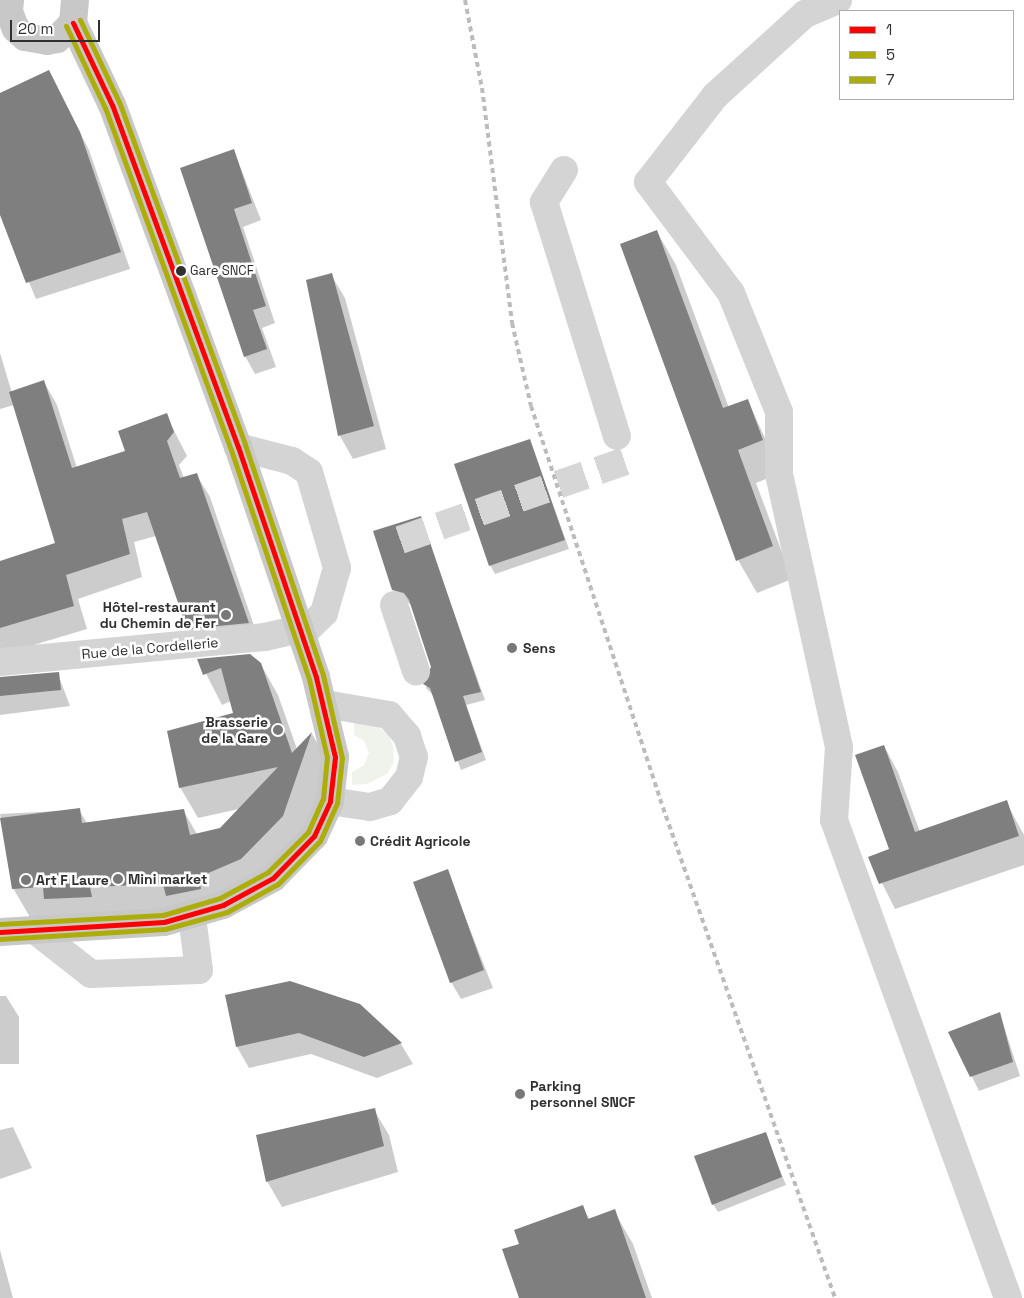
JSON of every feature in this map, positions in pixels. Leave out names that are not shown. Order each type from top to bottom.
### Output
[{"type":"main road","points":[[7,15],[25,37],[41,41],[57,39],[79,8]]},
{"type":"main road","points":[[0,932],[36,931],[192,917],[273,878],[314,836],[330,801],[335,757],[324,704],[238,447],[112,105],[79,8]]},
{"type":"street","points":[[838,0],[805,14],[715,96],[648,182],[731,293],[779,412],[780,474],[839,747],[834,820],[1008,1298]]},
{"type":"street","points":[[564,170],[544,202],[617,436]]},
{"type":"street","points":[[238,447],[292,461],[309,472],[337,568],[324,613],[301,632]]},
{"type":"street","points":[[394,605],[416,671]]},
{"type":"street","name":"Rue de la Cordellerie","points":[[0,662],[301,632]]},
{"type":"street","points":[[324,704],[389,715],[407,736],[414,757],[409,777],[390,800],[370,807],[330,801]]},
{"type":"street","points":[[36,931],[91,974],[199,970],[192,917]]},
{"type":"shaded area","points":[[354,721],[376,725],[389,735],[393,746],[394,762],[387,774],[367,784],[352,785],[352,772],[364,765],[369,753],[364,741],[354,735]]},
{"type":"building","points":[[49,70],[80,132],[121,252],[26,283],[0,215],[0,93]]},
{"type":"building","points":[[234,149],[252,203],[234,209],[266,306],[253,310],[267,349],[244,357],[180,168]]},
{"type":"building","points":[[657,230],[723,408],[748,399],[763,440],[738,450],[773,546],[736,561],[620,244]]},
{"type":"building","points":[[332,273],[374,426],[338,436],[306,280]]},
{"type":"building","points":[[44,380],[72,468],[125,451],[118,431],[167,413],[174,432],[167,441],[180,478],[197,473],[249,623],[187,629],[147,512],[122,519],[130,554],[66,575],[74,606],[0,628],[0,561],[55,543],[9,392]]},
{"type":"building","points":[[530,439],[565,540],[489,566],[454,464]]},
{"type":"building","points":[[421,516],[481,692],[463,696],[482,752],[455,762],[430,688],[423,684],[431,667],[409,600],[404,593],[392,590],[373,531]]},
{"type":"building","points":[[250,654],[261,663],[292,753],[312,732],[283,816],[241,859],[199,877],[201,889],[166,896],[163,884],[90,887],[92,897],[44,899],[43,887],[12,889],[0,818],[80,808],[82,823],[184,809],[190,835],[220,828],[278,767],[179,788],[167,731],[233,713],[221,668],[203,675],[197,659]]},
{"type":"building","points":[[59,672],[61,690],[0,696],[0,677]]},
{"type":"building","points":[[884,745],[915,832],[1007,800],[1019,836],[879,884],[868,857],[889,849],[855,755]]},
{"type":"building","points":[[448,869],[484,970],[450,983],[413,882]]},
{"type":"building","points":[[290,981],[360,1004],[402,1043],[364,1057],[299,1033],[236,1047],[225,995]]},
{"type":"building","points":[[1000,1012],[1013,1062],[970,1077],[948,1032]]},
{"type":"building","points":[[375,1108],[384,1146],[266,1182],[256,1135]]},
{"type":"building","points":[[766,1132],[782,1177],[712,1205],[694,1156]]},
{"type":"building","points":[[583,1205],[588,1219],[615,1209],[646,1298],[519,1298],[502,1249],[519,1244],[514,1230]]},
{"type":"tunnel","points":[[400,540],[626,461]]},
{"type":"railway","points":[[465,0],[482,88],[512,323],[531,406],[660,799],[835,1298]]},
{"type":"transit line","name":"5","points":[[0,939],[165,929],[227,912],[278,884],[320,841],[337,803],[342,758],[323,675],[245,444],[119,102],[80,20]]},
{"type":"transit line","name":"1","points":[[0,932],[164,922],[223,905],[273,878],[314,836],[330,801],[335,757],[316,677],[238,447],[112,105],[73,23]]},
{"type":"transit line","name":"7","points":[[0,924],[163,915],[220,898],[268,872],[308,832],[323,799],[327,757],[309,679],[231,450],[105,108],[66,26]]},
{"type":"place","name":"Gare SNCF","points":[[181,271]]},
{"type":"place","name":"Hôtel-restaurant du Chemin de Fer","points":[[226,615]]},
{"type":"place","name":"Sens","points":[[512,648]]},
{"type":"place","name":"Brasserie de la Gare","points":[[278,730]]},
{"type":"place","name":"Crédit Agricole","points":[[360,841]]},
{"type":"place","name":"Mini market","points":[[118,879]]},
{"type":"place","name":"Art F Laure","points":[[26,880]]},
{"type":"place","name":"Parking personnel SNCF","points":[[520,1094]]}]
